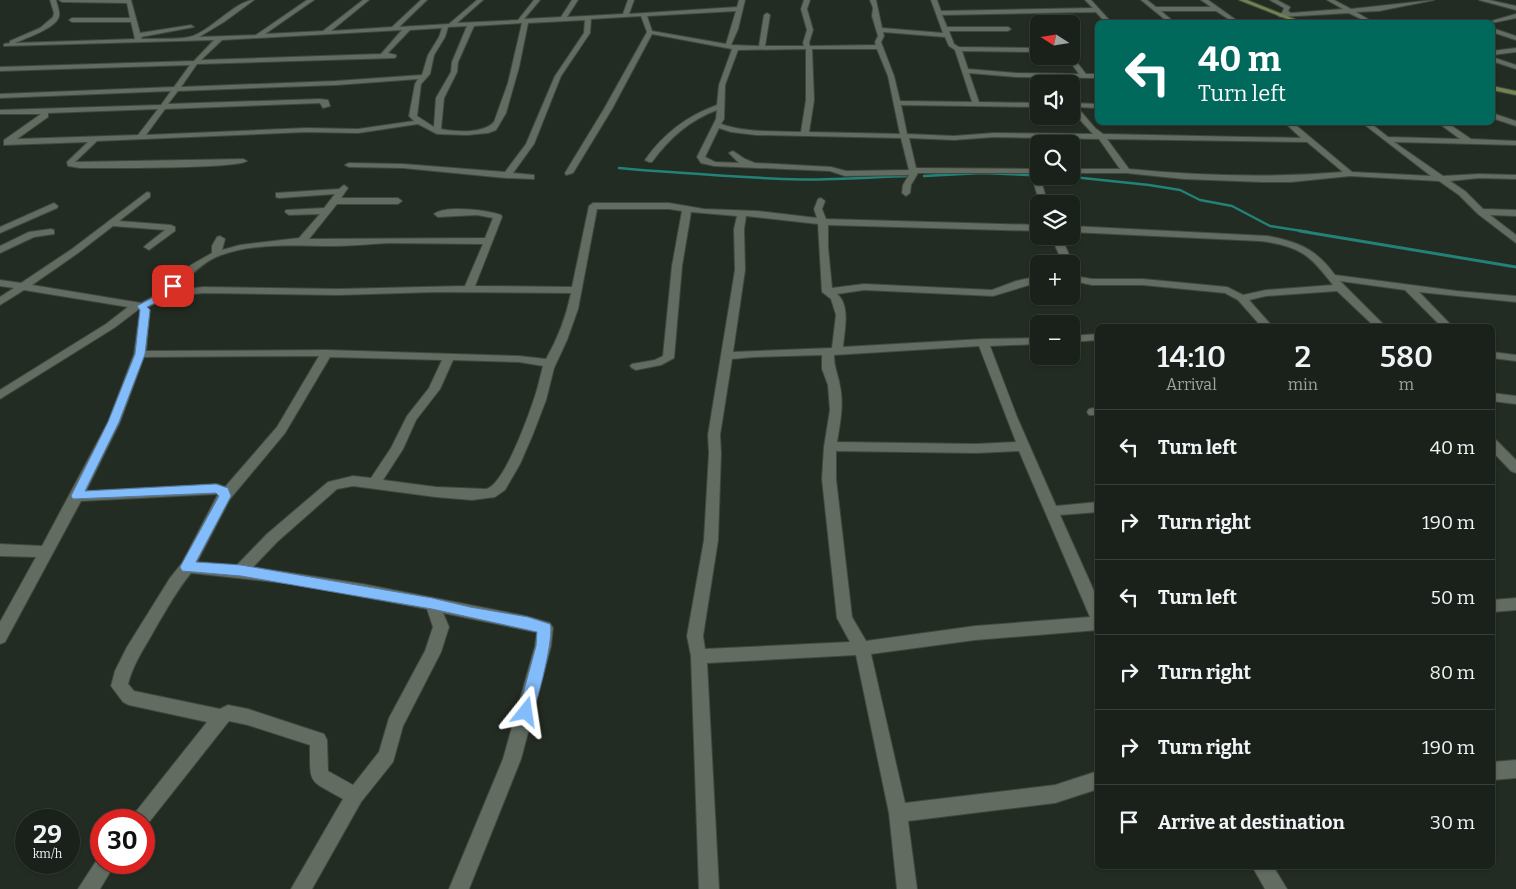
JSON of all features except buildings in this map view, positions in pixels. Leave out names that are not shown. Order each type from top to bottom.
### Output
[{"type":"street","points":[[3,47],[51,24],[57,14],[53,0]]},
{"type":"street","points":[[62,0],[129,0],[138,38]]},
{"type":"street","points":[[191,40],[222,21],[250,0]]},
{"type":"street","points":[[257,37],[311,0]]},
{"type":"street","points":[[324,33],[366,0]]},
{"type":"street","points":[[392,30],[424,0]]},
{"type":"street","points":[[480,0],[447,26],[442,38],[430,55],[427,74],[418,84],[412,110],[413,116],[438,132],[470,132],[494,128],[498,124],[507,99],[523,21],[537,0]]},
{"type":"street","points":[[563,19],[575,0]]},
{"type":"street","points":[[626,15],[631,0]]},
{"type":"street","points":[[742,0],[725,76],[720,118],[712,138],[702,153],[701,157],[704,161],[727,166],[831,169],[845,174],[913,171],[1030,170]]},
{"type":"street","points":[[805,133],[810,100],[809,47],[806,39],[810,30],[804,9],[808,0]]},
{"type":"street","points":[[873,0],[876,8],[874,16],[881,36],[878,42],[887,62],[913,171],[906,193]]},
{"type":"street","points":[[934,0],[941,14],[951,45],[958,49],[1030,50]]},
{"type":"street","points":[[1088,0],[1106,20]]},
{"type":"street","points":[[1144,0],[1168,20]]},
{"type":"street","points":[[1204,0],[1233,20]]},
{"type":"street","points":[[1242,0],[1294,20]]},
{"type":"street","points":[[1273,0],[1288,8],[1284,12],[1289,14]]},
{"type":"street","points":[[1330,0],[1366,20]]},
{"type":"street","points":[[1280,15],[1350,11],[1399,6],[1431,0]]},
{"type":"street","points":[[1482,0],[1516,8]]},
{"type":"street","points":[[3,47],[138,38],[219,39],[643,14],[687,9],[740,9]]},
{"type":"street","points":[[1154,9],[1218,9]]},
{"type":"street","points":[[941,14],[1097,10]]},
{"type":"street","points":[[978,12],[984,24]]},
{"type":"street","points":[[569,173],[608,109],[650,32],[643,14]]},
{"type":"street","points":[[762,47],[767,14]]},
{"type":"street","points":[[1495,21],[1516,16]]},
{"type":"street","points":[[506,176],[530,144],[558,76],[588,33],[588,17]]},
{"type":"street","points":[[72,20],[133,20]]},
{"type":"street","points":[[880,30],[947,32],[984,24],[1008,29]]},
{"type":"street","points":[[438,132],[440,98],[454,72],[455,62],[471,25]]},
{"type":"street","points":[[138,38],[191,27]]},
{"type":"street","points":[[383,57],[387,49],[397,41],[398,37],[406,29]]},
{"type":"street","points":[[1495,31],[1516,38]]},
{"type":"street","points":[[650,32],[732,47],[880,47]]},
{"type":"street","points":[[140,138],[175,88],[195,63],[219,39]]},
{"type":"street","points":[[958,49],[976,104]]},
{"type":"street","points":[[1495,53],[1516,50]]},
{"type":"street","points":[[0,69],[394,56]]},
{"type":"street","points":[[1495,60],[1516,67]]},
{"type":"street","points":[[1076,65],[1084,76]]},
{"type":"street","points":[[964,71],[1016,76],[1095,76]]},
{"type":"street","points":[[0,96],[336,83],[423,77]]},
{"type":"street","points":[[1495,89],[1516,93]]},
{"type":"street","points":[[0,112],[320,101],[325,102],[326,106]]},
{"type":"street","points":[[896,103],[1030,105]]},
{"type":"street","points":[[649,160],[679,126],[720,106]]},
{"type":"street","points":[[1080,106],[1095,106]]},
{"type":"street","points":[[4,145],[45,115],[44,111]]},
{"type":"street","points":[[1080,116],[1101,137],[1126,172]]},
{"type":"street","points":[[1495,116],[1516,124]]},
{"type":"street","points":[[4,145],[306,130],[370,130],[420,122]]},
{"type":"street","points":[[717,125],[730,130],[744,132],[954,138],[994,135],[1307,140]]},
{"type":"street","points":[[1290,125],[1350,174]]},
{"type":"street","points":[[1368,125],[1468,197],[1481,212],[1516,240]]},
{"type":"street","points":[[1444,125],[1470,143]]},
{"type":"street","points":[[1081,137],[1092,130]]},
{"type":"street","points":[[95,139],[71,164],[215,163],[243,161]]},
{"type":"street","points":[[1386,139],[1516,143]]},
{"type":"street","points":[[733,153],[742,161],[755,166]]},
{"type":"street","points":[[349,165],[404,166],[531,177]]},
{"type":"street","points":[[1080,170],[1184,177],[1262,179],[1291,179],[1350,174],[1442,179],[1479,176],[1516,177]]},
{"type":"street","points":[[279,195],[343,190],[312,231],[302,241]]},
{"type":"street","points":[[0,302],[112,223],[147,195]]},
{"type":"street","points":[[334,201],[398,201]]},
{"type":"street","points":[[821,201],[818,209],[823,221],[827,292]]},
{"type":"street","points":[[0,230],[54,206]]},
{"type":"street","points":[[241,570],[272,538],[332,485],[353,481],[429,491],[480,494],[495,492],[503,484],[540,399],[550,363],[573,309],[593,206],[669,206],[704,212],[742,213],[835,223],[1030,228]]},
{"type":"street","points":[[636,366],[656,363],[668,358],[677,266],[687,209]]},
{"type":"street","points":[[289,212],[327,211]]},
{"type":"street","points":[[438,214],[460,212],[498,217],[469,289]]},
{"type":"street","points":[[1481,212],[1516,213]]},
{"type":"street","points":[[710,889],[699,656],[695,636],[711,540],[715,453],[714,435],[740,270],[739,229],[742,213]]},
{"type":"street","points":[[112,223],[172,229],[149,247]]},
{"type":"street","points":[[1080,229],[1264,238],[1308,252],[1324,267],[1340,288],[1378,324]]},
{"type":"street","points":[[0,250],[32,234],[51,232]]},
{"type":"street","points":[[0,237],[17,241]]},
{"type":"street","points":[[217,253],[220,239]]},
{"type":"street","points":[[166,294],[194,267],[217,253],[265,244],[302,241],[331,243],[388,240],[488,241]]},
{"type":"street","points":[[1331,277],[1410,288],[1516,299]]},
{"type":"street","points":[[1080,278],[1092,282],[1143,282],[1227,290],[1242,298],[1265,324]]},
{"type":"street","points":[[827,292],[864,287],[993,293],[1030,281]]},
{"type":"street","points":[[0,283],[139,305],[145,310],[140,354],[114,422],[77,496],[0,637]]},
{"type":"street","points":[[1242,298],[1266,293],[1340,288]]},
{"type":"street","points":[[1410,288],[1445,324]]},
{"type":"street","points":[[0,395],[110,326],[139,305],[166,294],[203,290],[338,292],[469,289],[576,290]]},
{"type":"street","points":[[827,292],[836,297],[841,315],[828,369],[834,385],[836,410],[830,447],[829,479],[845,618],[862,648],[873,692],[898,813],[907,889]]},
{"type":"street","points":[[1080,338],[1095,337]]},
{"type":"street","points":[[726,357],[740,354],[801,353],[984,342],[1030,341]]},
{"type":"street","points":[[984,342],[1010,417],[1095,611]]},
{"type":"street","points":[[140,354],[327,353],[518,359],[550,363]]},
{"type":"street","points":[[221,717],[129,697],[119,686],[123,671],[175,582],[187,567],[225,496],[281,430],[327,353]]},
{"type":"street","points":[[1495,355],[1516,358]]},
{"type":"street","points":[[374,483],[397,449],[411,419],[434,389],[449,356]]},
{"type":"street","points":[[1495,397],[1516,400]]},
{"type":"street","points":[[830,447],[1003,448],[1024,446]]},
{"type":"street","points":[[1495,446],[1516,468]]},
{"type":"street","points":[[77,496],[216,489],[224,491],[225,496]]},
{"type":"street","points":[[1052,511],[1095,507]]},
{"type":"street","points":[[0,550],[46,552]]},
{"type":"street","points":[[187,567],[241,570],[432,604],[545,628],[543,646],[512,760],[459,889]]},
{"type":"street","points":[[301,889],[355,796],[387,756],[395,724],[433,652],[441,627],[432,604]]},
{"type":"street","points":[[1495,606],[1516,604]]},
{"type":"street","points":[[699,656],[862,648],[975,634],[1095,623]]},
{"type":"street","points":[[149,809],[221,717],[228,713],[248,717],[318,740],[318,776],[355,796]]},
{"type":"street","points":[[1495,771],[1516,769]]},
{"type":"street","points":[[898,813],[1056,794],[1095,781]]},
{"type":"street","points":[[1263,869],[1277,889]]},
{"type":"street","points":[[88,889],[99,874]]},
{"type":"waterway","points":[[619,168],[798,179],[911,176]]},
{"type":"waterway","points":[[924,176],[982,173],[1073,177],[1149,185],[1180,190],[1200,200],[1232,206],[1270,226],[1308,232]]},
{"type":"waterway","points":[[1300,231],[1516,267]]},
{"type":"route","points":[[173,286],[166,294],[142,306],[145,310],[140,354],[114,422],[77,496],[216,489],[224,491],[225,496],[187,567],[241,570],[432,604],[470,613],[501,617],[545,628],[543,646],[526,712]]}]
